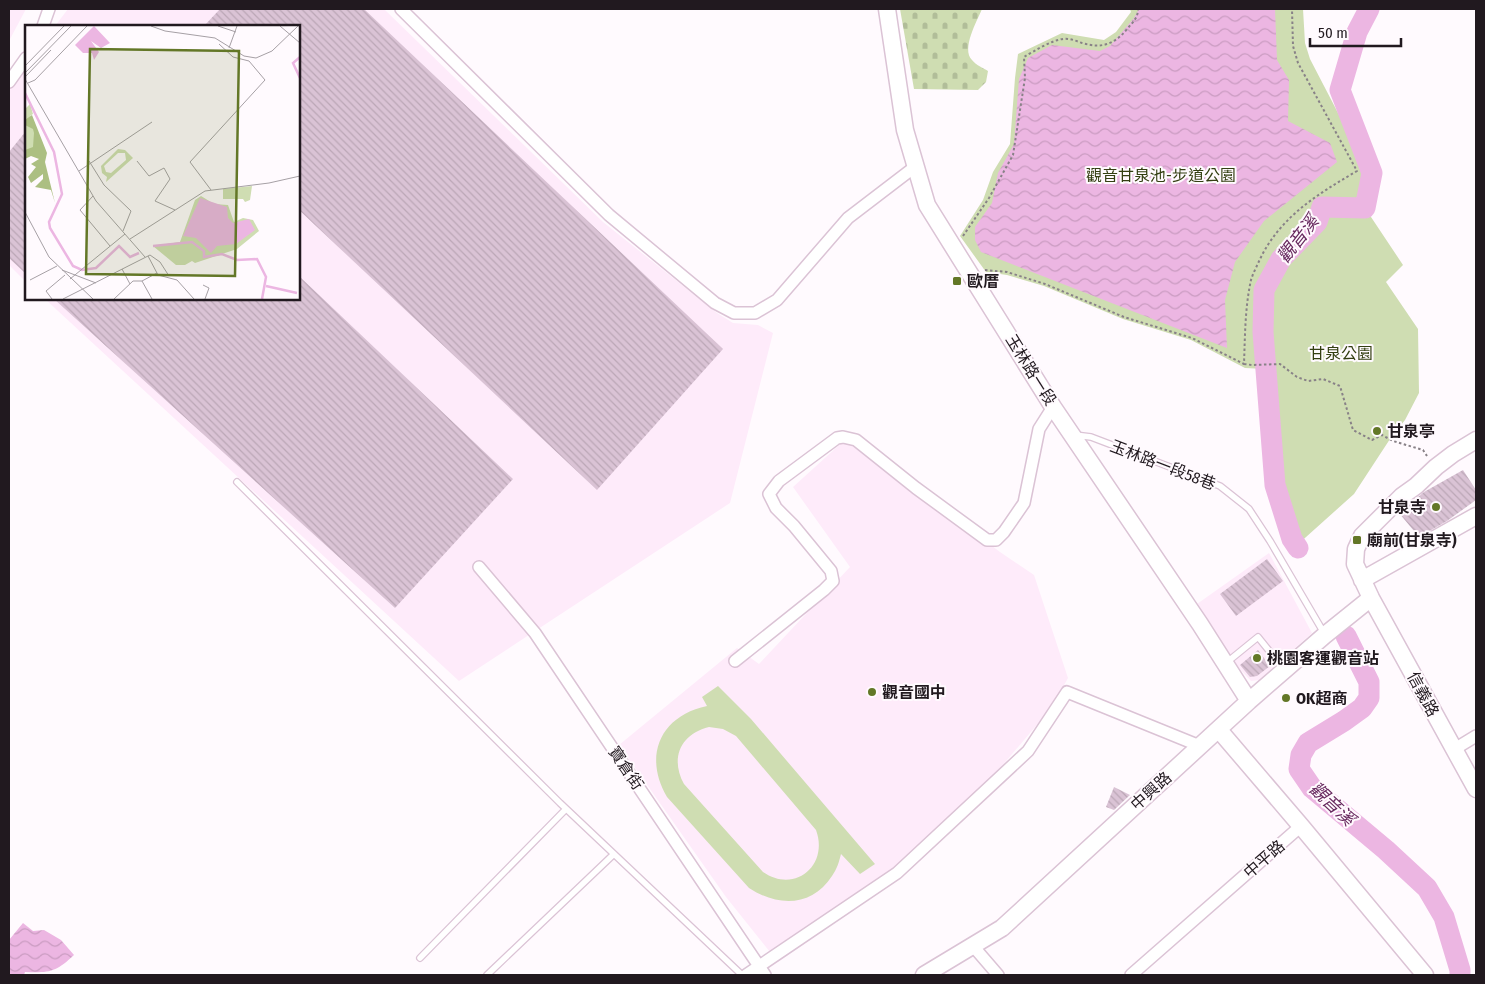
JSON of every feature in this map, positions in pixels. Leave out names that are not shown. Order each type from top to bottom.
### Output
[{"type":"street","points":[[43,25],[49,9]]},
{"type":"street","points":[[401,9],[609,215],[715,303],[734,314],[755,313],[777,300],[848,218],[916,166]]},
{"type":"street","name":"玉林路一段","points":[[888,9],[905,130],[927,205],[1053,407],[1249,701]]},
{"type":"street","points":[[9,82],[25,59]]},
{"type":"street","points":[[735,661],[833,582],[831,571],[771,500],[768,494],[779,481],[837,438],[843,436],[867,448],[916,488],[987,540],[996,540],[1004,532],[1024,503],[1039,429],[1053,407]]},
{"type":"street","name":"信義路","points":[[1476,440],[1436,467],[1402,496],[1362,536],[1356,549],[1355,564],[1371,598],[1476,789]]},
{"type":"street","points":[[1362,580],[1476,517]]},
{"type":"street","name":"寶倉街","points":[[479,568],[535,633],[762,971]]},
{"type":"street","name":"中興路","points":[[924,975],[1002,928],[1249,701],[1371,598]]},
{"type":"street","points":[[744,975],[762,971],[897,873],[1028,752],[1067,692],[1200,746]]},
{"type":"street","points":[[1218,730],[1425,975]]},
{"type":"street","points":[[1454,750],[1476,736]]},
{"type":"street","name":"中平路","points":[[1131,975],[1301,826]]},
{"type":"street","points":[[973,946],[998,975]]},
{"type":"lane","name":"玉林路一段58巷","points":[[1073,435],[1090,437],[1220,486],[1249,509],[1325,635]]},
{"type":"lane","points":[[237,482],[566,809],[744,975]]},
{"type":"lane","points":[[1226,664],[1258,637],[1285,670]]},
{"type":"lane","points":[[420,958],[566,809]]},
{"type":"lane","points":[[487,975],[614,854]]},
{"type":"path","points":[[965,234],[989,198],[1013,155],[1025,78],[1024,57],[1042,47],[1063,39],[1094,45],[1108,45],[1123,35],[1135,20],[1138,9]]},
{"type":"path","points":[[1244,364],[1245,326],[1251,278],[1262,254],[1280,226],[1332,186],[1357,171],[1298,63],[1293,46],[1292,9]]},
{"type":"path","points":[[971,273],[986,270],[1006,272],[1045,284],[1124,317],[1192,338],[1244,364],[1280,364],[1297,377],[1308,381],[1323,379],[1340,386],[1353,430],[1372,440],[1382,435],[1393,441],[1423,450],[1436,467]]},
{"type":"shaded area","points":[[9,9],[26,9],[9,41]]},
{"type":"shaded area","points":[[68,9],[384,9],[603,222],[717,313],[733,323],[758,325],[773,333],[730,503],[459,681],[46,300],[300,300],[300,25],[56,25]]},
{"type":"shaded area","points":[[25,65],[25,281],[9,265],[9,87]]},
{"type":"shaded area","name":"觀音國中","points":[[848,437],[1000,552],[1034,575],[1068,678],[1052,707],[979,793],[903,875],[778,962],[726,897],[619,745],[737,648],[759,664],[850,567],[793,487]]},
{"type":"shaded area","name":"桃園客運觀音站","points":[[1269,553],[1312,633],[1259,680],[1251,681],[1238,667],[1197,604]]},
{"type":"green space","points":[[900,9],[982,9],[971,35],[968,49],[972,60],[988,71],[986,82],[978,90],[914,89]]},
{"type":"green space","name":"觀音甘泉池-步道公園","points":[[1130,9],[1303,9],[1305,43],[1310,59],[1364,163],[1376,174],[1370,210],[1367,211],[1403,265],[1386,282],[1418,329],[1419,393],[1405,420],[1390,439],[1354,494],[1296,546],[1275,485],[1265,369],[1245,368],[1191,340],[1123,319],[1044,286],[1007,275],[986,272],[960,236],[983,200],[993,172],[1010,144],[1018,54],[1062,33],[1104,40],[1116,32],[1131,12]]},
{"type":"green space","points":[[718,686],[751,719],[875,864],[860,874],[841,854],[835,871],[824,886],[815,894],[794,901],[771,898],[749,888],[667,797],[660,782],[657,753],[660,740],[667,728],[678,719],[691,711],[707,706],[702,697]],"holes":[[[709,727],[723,729],[736,736],[816,830],[819,843],[818,854],[813,864],[797,878],[787,880],[775,878],[763,872],[684,784],[678,766],[680,749],[691,735],[699,730]]]},
{"type":"water","name":"觀音甘泉池-步道公園","points":[[1139,9],[1275,9],[1277,60],[1289,80],[1288,121],[1330,143],[1337,162],[1264,221],[1235,262],[1225,300],[1227,348],[981,252],[975,240],[975,227],[992,203],[998,173],[1014,144],[1019,79],[1028,58],[1052,45],[1100,51],[1110,46],[1134,18]]},
{"type":"water","points":[[23,923],[33,931],[44,930],[61,940],[74,955],[62,965],[47,972],[25,972],[24,975],[9,975],[9,940]]},
{"type":"building","points":[[220,9],[364,9],[723,349],[597,490],[300,211],[300,25],[205,25]]},
{"type":"building","points":[[25,132],[25,273],[9,258],[9,152]]},
{"type":"building","points":[[300,277],[513,479],[395,608],[55,300],[300,300]]},
{"type":"building","name":"甘泉寺","points":[[1463,470],[1476,490],[1476,500],[1447,521],[1419,537],[1399,513],[1424,492]]},
{"type":"building","points":[[1267,559],[1283,581],[1236,616],[1220,594]]},
{"type":"building","name":"桃園客運觀音站","points":[[1258,650],[1270,666],[1257,676],[1250,677],[1240,665]]},
{"type":"building","points":[[1114,787],[1130,795],[1114,810],[1106,807]]},
{"type":"waterway","name":"觀音溪","points":[[1298,548],[1292,539],[1275,485],[1263,332],[1264,290],[1281,259],[1317,222],[1322,207],[1365,208],[1372,173],[1340,90],[1357,32],[1369,9]]},
{"type":"waterway","name":"觀音溪","points":[[1346,636],[1369,682],[1369,698],[1362,708],[1308,743],[1301,755],[1299,769],[1312,788],[1386,850],[1427,888],[1444,917],[1460,975]]},
{"type":"place","name":"歐厝","points":[[957,281]]},
{"type":"place","name":"甘泉亭","points":[[1377,431]]},
{"type":"place","name":"甘泉寺","points":[[1436,507]]},
{"type":"place","name":"廟前(甘泉寺)","points":[[1357,540]]},
{"type":"place","name":"桃園客運觀音站","points":[[1257,658]]},
{"type":"place","name":"觀音國中","points":[[872,692]]},
{"type":"place","name":"OK超商","points":[[1286,698]]},
{"type":"park label","name":"甘泉公園","points":[[1341,353]]}]
